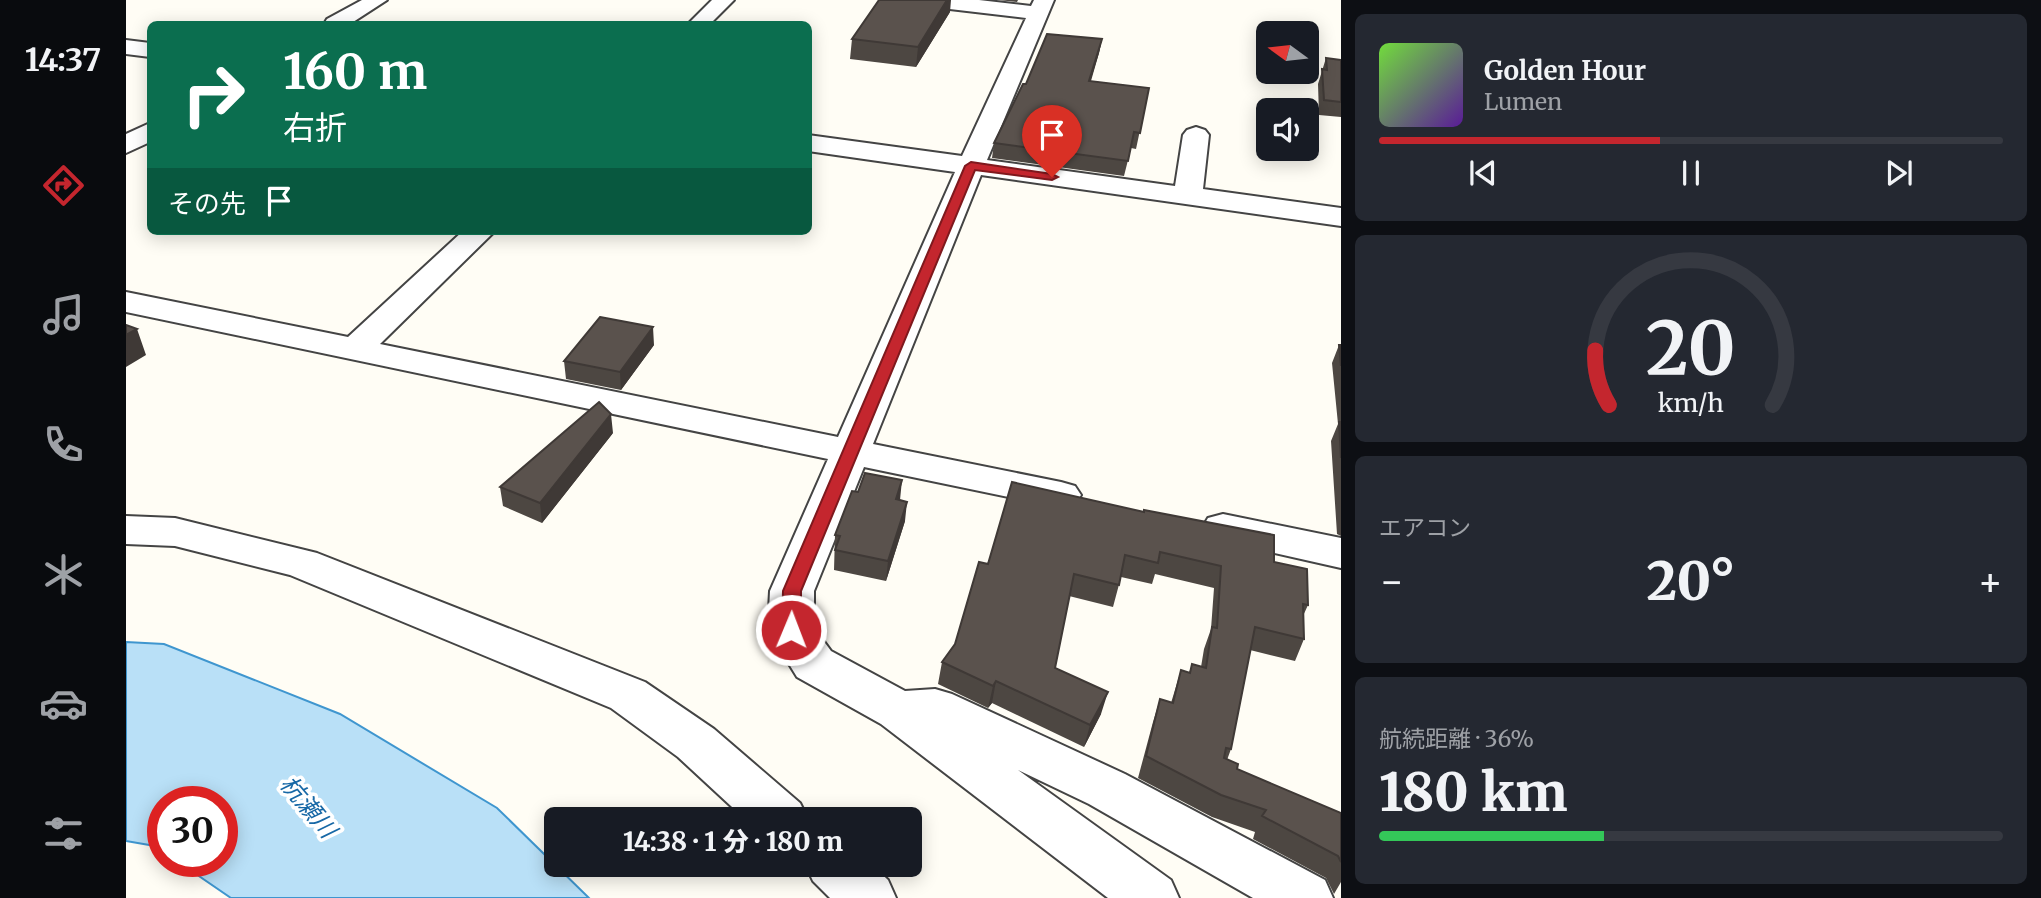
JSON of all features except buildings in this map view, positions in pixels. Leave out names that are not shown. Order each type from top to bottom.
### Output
[{"type":"street","points":[[340,21],[377,0]]},
{"type":"street","points":[[701,21],[724,0]]},
{"type":"street","points":[[924,0],[1042,6],[971,166],[792,591],[791,630],[814,664],[898,710],[1151,898]]},
{"type":"street","points":[[126,47],[147,50]]},
{"type":"street","points":[[126,145],[147,133]]},
{"type":"street","points":[[1188,196],[1196,135]]},
{"type":"street","points":[[812,144],[1341,217]]},
{"type":"street","points":[[356,348],[477,235]]},
{"type":"street","points":[[126,302],[1092,501]]},
{"type":"street","points":[[1186,520],[1341,553]]},
{"type":"street","points":[[126,530],[175,533],[302,563],[628,695],[695,743],[767,807]]},
{"type":"street","points":[[898,710],[936,708],[1107,789],[1305,898]]},
{"type":"street","points":[[846,877],[868,898]]},
{"type":"water","name":"杭瀬川","points":[[126,642],[164,644],[340,714],[497,808],[544,854],[544,877],[568,877],[589,898],[231,898],[200,877],[238,877],[238,786],[147,786],[147,845],[126,841]]},
{"type":"route","points":[[791,630],[792,591],[971,166],[1052,177]]}]
